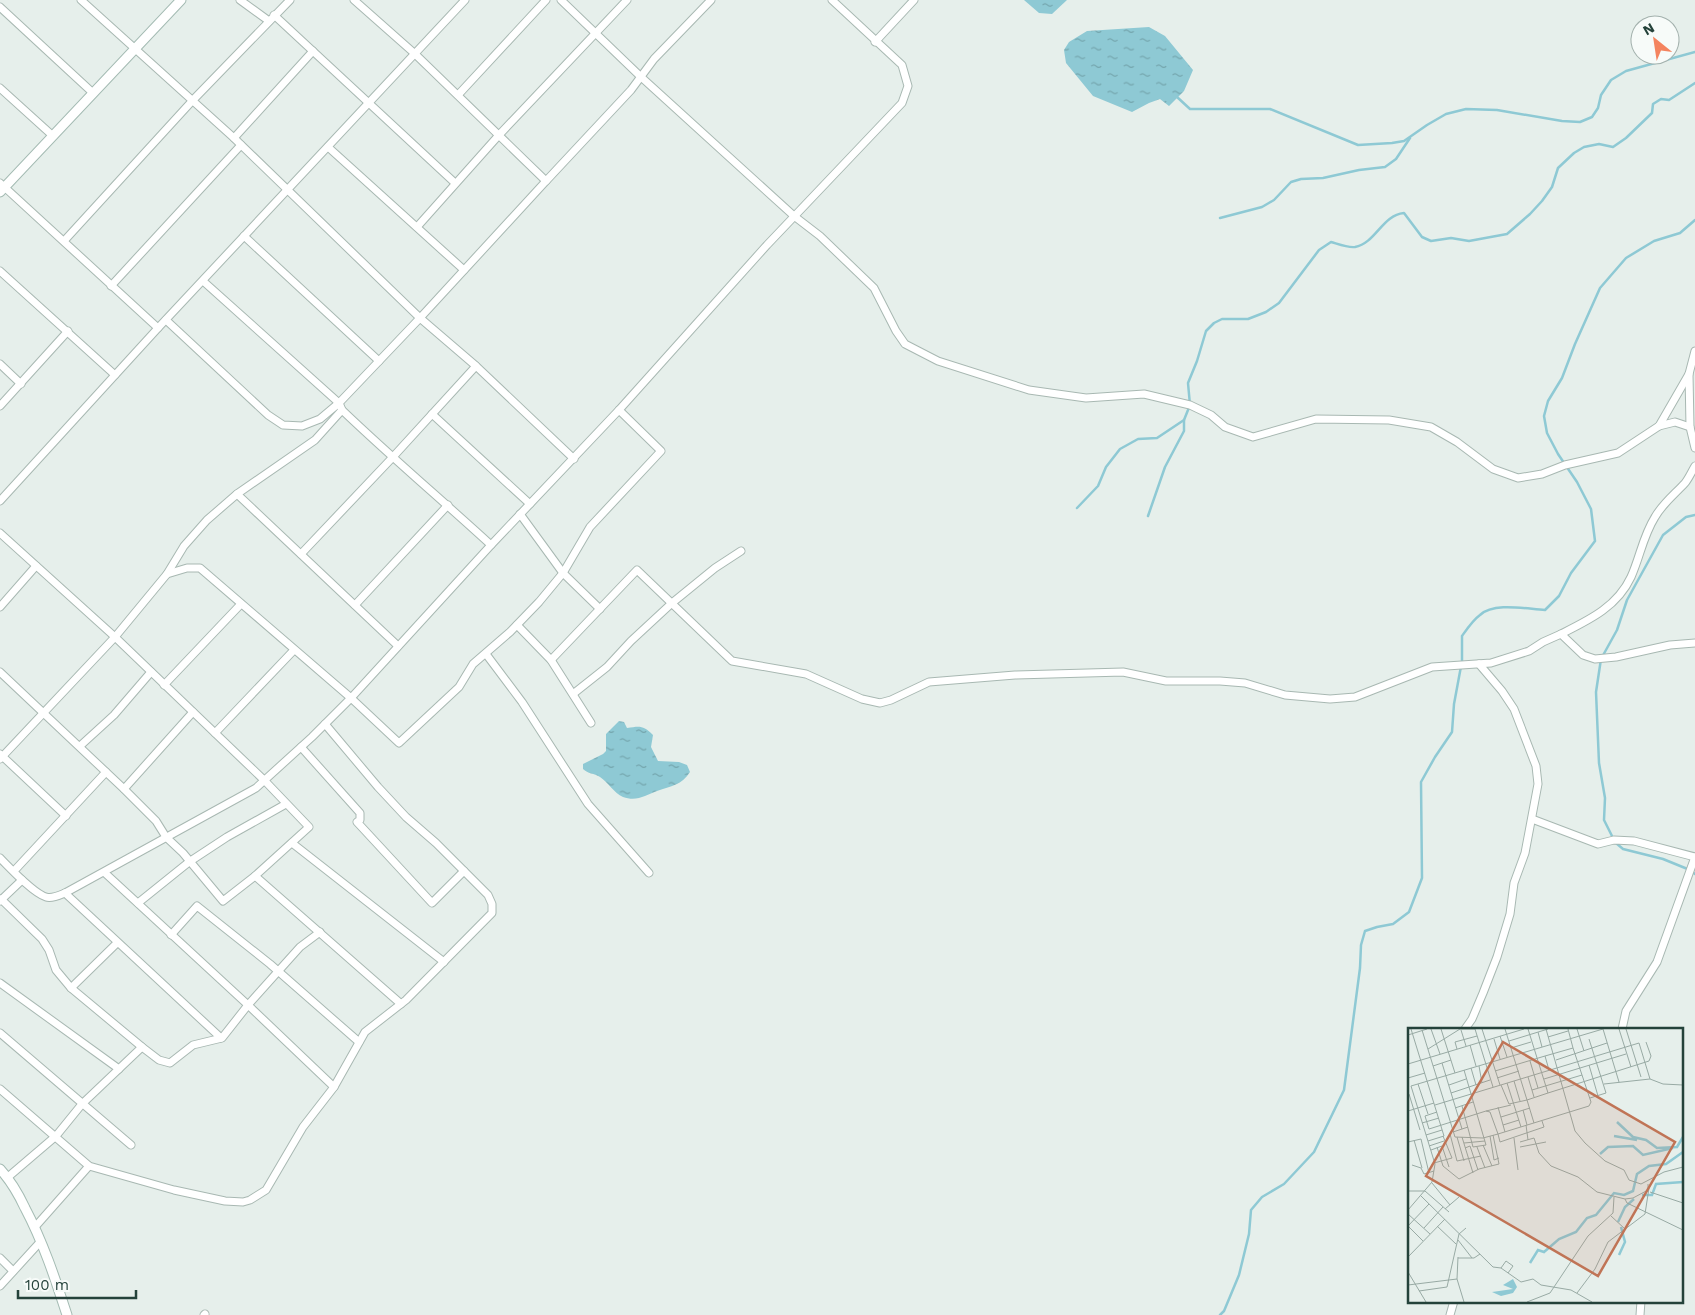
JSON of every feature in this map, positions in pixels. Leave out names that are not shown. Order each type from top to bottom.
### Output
[{"type":"street","points":[[158,328],[64,241],[1,187],[53,136],[181,0]]},
{"type":"street","points":[[240,0],[269,21]]},
{"type":"street","points":[[64,241],[193,100],[290,0]]},
{"type":"street","points":[[354,0],[414,53],[546,182]]},
{"type":"street","points":[[458,95],[546,0]]},
{"type":"street","points":[[561,0],[640,76],[794,216],[820,236],[874,288],[896,331],[905,344],[938,361],[1029,390],[1086,398],[1144,394],[1193,406],[1211,415],[1225,427],[1253,437],[1316,419],[1389,420],[1431,427],[1457,442],[1493,470],[1518,478],[1542,474],[1565,465],[1618,453],[1659,426],[1675,422],[1690,427]]},
{"type":"street","points":[[417,227],[499,135],[626,0]]},
{"type":"street","points":[[66,816],[1,756],[115,637],[167,574],[184,546],[207,520],[238,494],[315,440],[379,361],[631,90],[654,59],[711,0]]},
{"type":"street","points":[[0,858],[22,880],[47,898],[65,894],[236,800],[265,781],[351,698],[491,545],[574,459],[794,216],[902,103],[908,86],[902,65],[875,42],[832,0]]},
{"type":"street","points":[[875,42],[914,0]]},
{"type":"street","points":[[86,2],[234,138],[420,318],[476,366],[574,459]]},
{"type":"street","points":[[0,501],[461,2]]},
{"type":"street","points":[[0,7],[93,93]]},
{"type":"street","points":[[274,15],[455,184]]},
{"type":"street","points":[[234,138],[313,52]]},
{"type":"street","points":[[0,88],[53,136]]},
{"type":"street","points":[[111,286],[241,145]]},
{"type":"street","points":[[328,147],[464,270]]},
{"type":"street","points":[[244,236],[379,361]]},
{"type":"street","points":[[0,271],[115,375]]},
{"type":"street","points":[[203,281],[341,407],[392,458],[448,505],[491,545]]},
{"type":"street","points":[[166,320],[268,415],[283,425],[302,426],[341,407]]},
{"type":"street","points":[[0,406],[68,331]]},
{"type":"street","points":[[1659,426],[1689,374],[1695,351]]},
{"type":"street","points":[[0,364],[21,384]]},
{"type":"street","points":[[301,554],[476,366]]},
{"type":"street","points":[[1689,374],[1690,427],[1695,448]]},
{"type":"street","points":[[167,574],[188,568],[200,568],[351,698],[399,743],[459,687],[474,664],[539,602],[563,573],[590,527],[661,451],[619,410]]},
{"type":"street","points":[[432,414],[530,504]]},
{"type":"street","points":[[551,660],[637,570],[732,661],[806,674],[862,698],[880,703],[891,700],[929,682],[1015,675],[1123,672],[1166,681],[1245,683],[1285,696],[1330,699],[1355,697],[1432,667],[1491,663],[1529,651],[1543,642],[1602,613],[1621,594],[1631,577],[1640,547],[1660,508],[1686,482],[1695,466]]},
{"type":"street","points":[[238,494],[398,646]]},
{"type":"street","points":[[355,605],[448,505]]},
{"type":"street","points":[[520,514],[563,573],[600,608]]},
{"type":"street","points":[[0,533],[115,637],[265,781],[309,827],[255,876],[223,901],[183,853],[166,837],[156,822],[124,789],[0,672]]},
{"type":"street","points":[[573,694],[607,667],[631,641],[672,603],[715,568],[741,551]]},
{"type":"street","points":[[0,607],[36,566]]},
{"type":"street","points":[[164,685],[241,604]]},
{"type":"street","points":[[517,625],[551,660],[591,724]]},
{"type":"street","points":[[1561,634],[1583,655],[1594,659],[1616,657],[1670,645],[1695,643]]},
{"type":"street","points":[[215,733],[294,650]]},
{"type":"street","points":[[486,654],[522,702],[588,804],[649,873]]},
{"type":"street","points":[[1466,1028],[1476,1010],[1497,957],[1510,914],[1514,884],[1525,852],[1538,784],[1536,766],[1514,709],[1502,691],[1478,664]]},
{"type":"street","points":[[80,746],[114,715],[151,672]]},
{"type":"street","points":[[124,789],[193,712]]},
{"type":"street","points":[[0,1089],[89,1166],[174,1190],[225,1201],[243,1202],[256,1197],[266,1190],[310,1116],[334,1087],[359,1042],[372,1026],[401,1004],[492,914],[492,904],[488,895],[436,843],[406,817],[325,724]]},
{"type":"street","points":[[300,747],[360,813],[360,820],[357,822],[432,903],[464,871]]},
{"type":"street","points":[[14,872],[106,772]]},
{"type":"street","points":[[138,904],[189,862],[227,837],[286,804]]},
{"type":"street","points":[[1532,819],[1598,844],[1614,840],[1634,841],[1695,857],[1657,962],[1626,1011],[1622,1028]]},
{"type":"street","points":[[292,843],[444,962]]},
{"type":"street","points":[[105,872],[334,1087]]},
{"type":"street","points":[[255,876],[401,1004]]},
{"type":"street","points":[[22,880],[1,900],[42,939],[54,960],[56,970],[71,988],[142,1047],[159,1060],[170,1063],[193,1045],[221,1038],[300,946],[320,932]]},
{"type":"street","points":[[65,894],[221,1038]]},
{"type":"street","points":[[171,935],[196,906],[229,930],[359,1042]]},
{"type":"street","points":[[71,988],[117,943]]},
{"type":"street","points":[[0,983],[119,1069]]},
{"type":"street","points":[[0,1033],[131,1144]]},
{"type":"street","points":[[8,1177],[56,1136],[82,1104],[142,1047]]},
{"type":"street","points":[[36,1227],[89,1166]]},
{"type":"street","points":[[0,1169],[8,1177],[36,1227],[67,1315]]},
{"type":"street","points":[[0,1286],[41,1241]]},
{"type":"street","points":[[0,1258],[13,1271]]},
{"type":"street","points":[[1450,1315],[1454,1302]]},
{"type":"street","points":[[1640,1315],[1641,1302]]},
{"type":"water","points":[[1024,0],[1067,0],[1052,14],[1039,13]]},
{"type":"water","points":[[1149,27],[1165,36],[1193,70],[1184,91],[1169,106],[1160,99],[1132,112],[1093,96],[1066,63],[1064,50],[1069,42],[1087,31]]},
{"type":"water","points":[[619,721],[624,722],[627,728],[641,727],[647,729],[653,735],[651,747],[658,761],[679,762],[687,765],[690,772],[687,776],[676,784],[633,799],[623,797],[600,777],[585,771],[583,764],[606,751],[606,734]]},
{"type":"waterway","points":[[1177,97],[1190,109],[1270,109],[1358,145],[1392,143],[1404,141],[1446,114],[1466,109],[1497,110],[1562,121],[1580,122],[1592,117],[1598,108],[1601,95],[1611,80],[1626,71],[1695,52]]},
{"type":"waterway","points":[[1077,508],[1098,486],[1106,467],[1120,449],[1138,439],[1157,438],[1184,420],[1190,405],[1188,383],[1206,331],[1214,323],[1222,319],[1248,319],[1266,312],[1279,303],[1319,250],[1331,242],[1349,247],[1362,244],[1390,219],[1404,213],[1422,237],[1431,241],[1451,238],[1469,241],[1507,234],[1542,201],[1552,187],[1558,168],[1574,153],[1584,147],[1599,144],[1613,147],[1626,138],[1652,113],[1653,104],[1661,99],[1669,100],[1695,83]]},
{"type":"waterway","points":[[1220,218],[1262,207],[1274,200],[1291,182],[1385,167],[1396,159],[1410,138]]},
{"type":"waterway","points":[[1220,1315],[1224,1311],[1239,1275],[1249,1234],[1251,1210],[1262,1197],[1284,1184],[1314,1152],[1344,1090],[1360,968],[1361,945],[1365,931],[1393,924],[1409,912],[1422,878],[1421,782],[1452,732],[1454,704],[1462,661],[1462,636],[1477,617],[1486,611],[1502,607],[1545,610],[1559,596],[1571,573],[1595,541],[1591,509],[1547,433],[1544,416],[1548,401],[1562,378],[1600,288],[1626,258],[1654,241],[1680,233],[1695,220]]},
{"type":"waterway","points":[[1148,516],[1165,467],[1184,431],[1184,420]]},
{"type":"waterway","points":[[1613,838],[1604,820],[1605,798],[1599,763],[1596,692],[1601,659],[1617,630],[1627,600],[1663,535],[1686,517],[1695,515]]},
{"type":"waterway","points":[[1616,843],[1623,849],[1663,859],[1695,874]]}]
